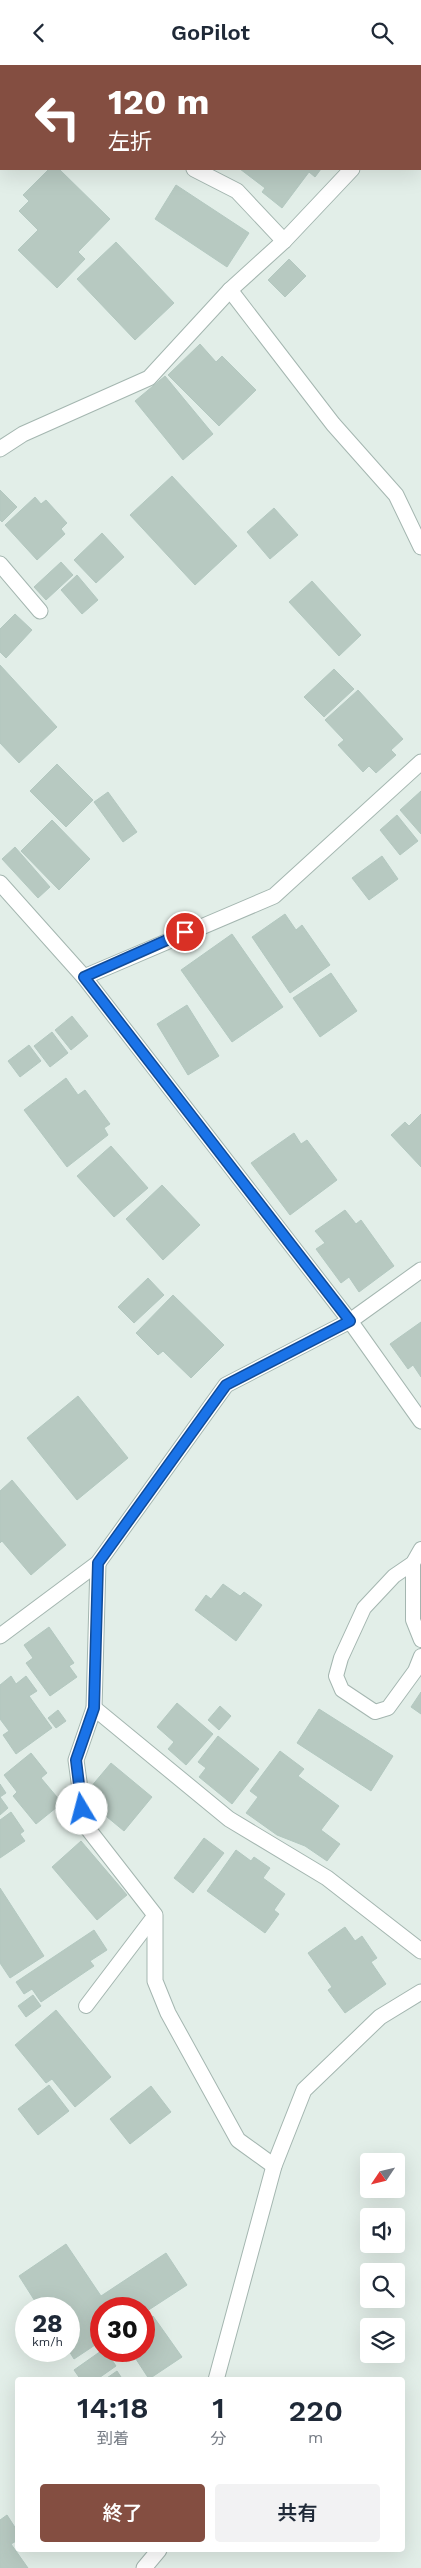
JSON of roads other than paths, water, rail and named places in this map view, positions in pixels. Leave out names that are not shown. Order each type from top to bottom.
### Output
[{"type":"street","points":[[196,170],[237,191],[284,241]]},
{"type":"street","points":[[0,449],[23,434],[149,378],[230,290],[284,241],[351,170]]},
{"type":"street","points":[[230,290],[333,424],[396,495],[421,547]]},
{"type":"street","points":[[0,564],[40,611]]},
{"type":"street","points":[[84,977],[274,896],[421,762]]},
{"type":"street","points":[[0,883],[84,977],[350,1321],[421,1421]]},
{"type":"street","points":[[0,1636],[98,1563],[226,1385],[350,1321],[421,1270]]},
{"type":"street","points":[[98,1563],[94,1708],[76,1760],[85,1825],[155,1915],[155,1981],[168,2013],[238,2140],[274,2166]]},
{"type":"street","points":[[94,1708],[229,1819],[327,1878],[421,1951]]},
{"type":"street","points":[[217,2377],[274,2166],[304,2090],[380,2017],[421,1992]]},
{"type":"street","points":[[144,2568],[156,2552]]},
{"type":"lane","points":[[421,1549],[413,1563],[394,1576],[364,1608],[341,1658],[336,1676],[342,1691],[375,1712],[388,1708],[415,1671],[421,1656]]},
{"type":"lane","points":[[413,1563],[413,1619],[421,1640]]},
{"type":"lane","points":[[86,2005],[155,1915]]}]
